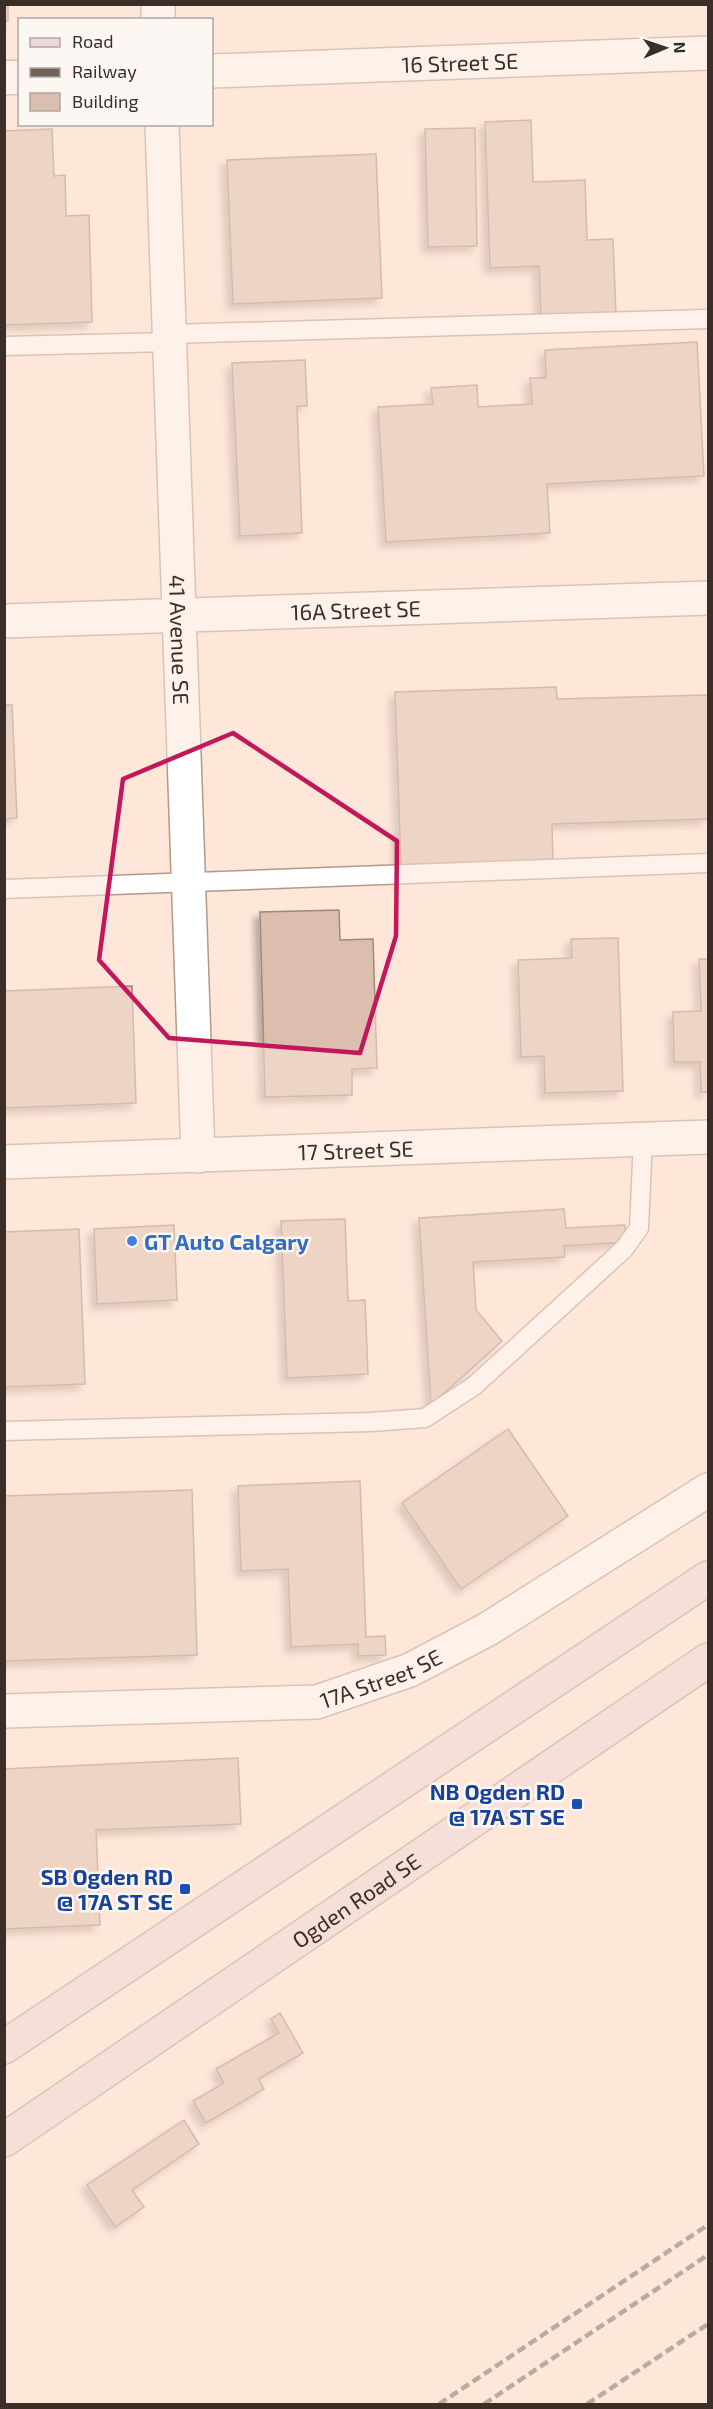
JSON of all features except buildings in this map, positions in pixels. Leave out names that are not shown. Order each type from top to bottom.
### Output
[{"type":"street","name":"16 Street SE","points":[[213,70],[708,53]]},
{"type":"street","name":"41 Avenue SE","points":[[162,126],[198,1156]]},
{"type":"street","name":"16A Street SE","points":[[4,621],[708,598]]},
{"type":"street","name":"17 Street SE","points":[[4,1162],[708,1137]]},
{"type":"street","name":"17A Street SE","points":[[4,1711],[317,1702],[410,1670],[488,1629],[708,1490]]},
{"type":"street","points":[[4,2047],[708,1578]]},
{"type":"street","name":"Ogden Road SE","points":[[4,2140],[708,1660]]},
{"type":"lane","points":[[4,346],[170,338],[708,320]]},
{"type":"lane","points":[[4,889],[708,863]]},
{"type":"lane","points":[[4,1431],[371,1422],[425,1418],[474,1386],[624,1249],[639,1228],[643,1139]]},
{"type":"highlighted area","points":[[233,733],[397,841],[396,936],[360,1053],[169,1038],[99,960],[123,779]]},
{"type":"railway","points":[[439,2404],[708,2225]]},
{"type":"railway","points":[[484,2404],[708,2255]]},
{"type":"railway","points":[[587,2404],[708,2324]]},
{"type":"place","name":"GT Auto Calgary","points":[[132,1241]]},
{"type":"place","name":"NB Ogden RD @ 17A ST SE","points":[[577,1804]]},
{"type":"place","name":"SB Ogden RD @ 17A ST SE","points":[[185,1889]]}]
